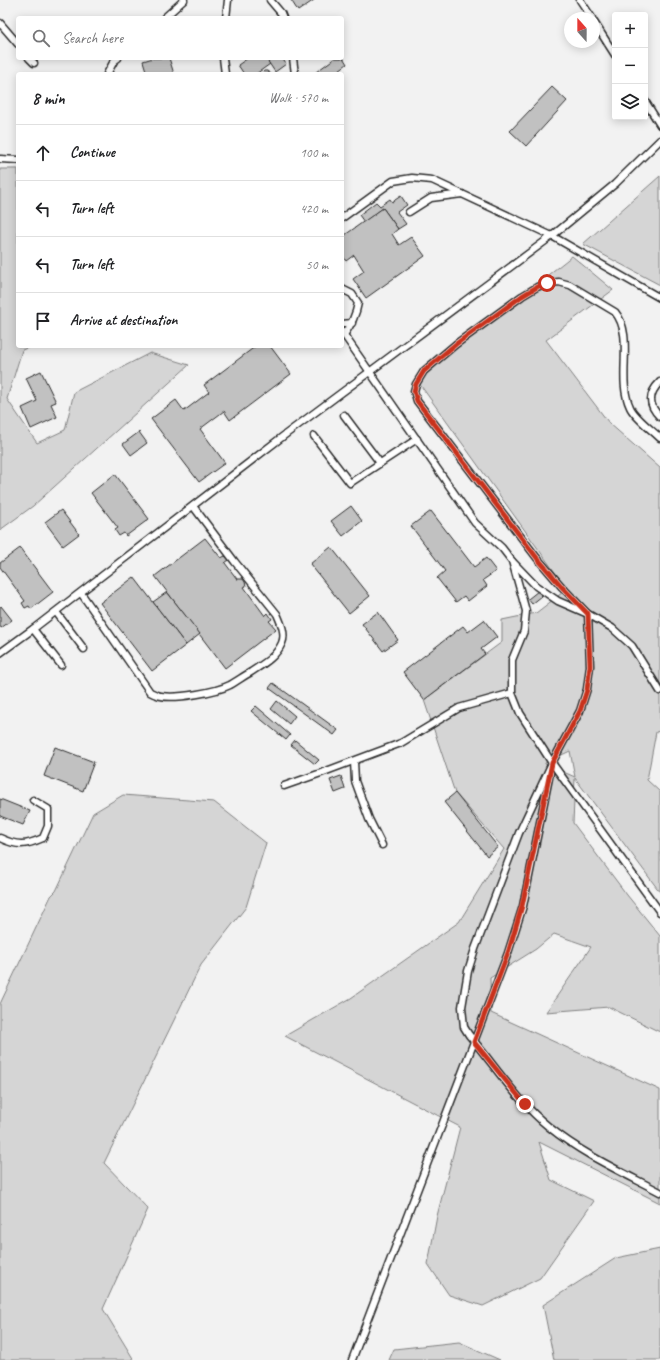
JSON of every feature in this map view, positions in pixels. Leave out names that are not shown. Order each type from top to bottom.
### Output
[{"type":"lane","points":[[166,16],[184,0]]},
{"type":"lane","points":[[226,16],[228,0]]},
{"type":"lane","points":[[270,0],[282,16]]},
{"type":"lane","points":[[580,0],[588,12]]},
{"type":"lane","points":[[0,23],[16,42]]},
{"type":"lane","points":[[600,31],[612,49]]},
{"type":"lane","points":[[108,72],[115,60]]},
{"type":"lane","points":[[223,60],[225,72]]},
{"type":"lane","points":[[293,60],[295,72]]},
{"type":"lane","points":[[648,106],[660,125]]},
{"type":"lane","points":[[0,653],[81,593],[286,434],[552,236],[615,184],[660,140]]},
{"type":"lane","points":[[0,159],[16,160]]},
{"type":"lane","points":[[344,217],[393,181],[412,178],[432,180],[552,236],[660,298]]},
{"type":"lane","points":[[409,212],[431,198],[462,194]]},
{"type":"lane","points":[[660,438],[630,409],[623,384],[624,334],[619,316],[581,290],[559,282],[547,283],[522,296],[445,353],[424,371],[416,384],[414,391],[417,401],[537,558],[588,614],[590,666],[587,690],[580,711],[552,763],[519,833],[475,949],[468,971],[462,1006],[462,1019],[464,1027],[474,1042],[525,1104],[548,1126],[574,1146],[660,1192]]},
{"type":"lane","points":[[344,290],[352,294],[358,303],[352,323],[344,333]]},
{"type":"lane","points":[[344,324],[352,323]]},
{"type":"lane","points":[[344,335],[475,523],[502,548],[512,561],[536,586],[558,600],[588,614],[612,628],[632,646],[660,691]]},
{"type":"lane","points":[[660,382],[653,392],[651,402],[653,410],[660,417]]},
{"type":"lane","points":[[344,415],[380,463]]},
{"type":"lane","points":[[314,436],[350,483],[417,439]]},
{"type":"lane","points":[[81,593],[150,692],[160,696],[176,697],[216,690],[230,685],[266,663],[275,654],[282,642],[283,633],[277,614],[235,562],[193,506]]},
{"type":"lane","points":[[512,561],[526,611],[524,631],[512,660],[512,693],[520,714],[552,763],[660,912]]},
{"type":"lane","points":[[56,612],[84,649]]},
{"type":"lane","points":[[33,629],[61,665]]},
{"type":"lane","points":[[284,786],[401,743],[459,708],[512,693]]},
{"type":"lane","points":[[354,761],[355,781],[369,819],[382,846]]},
{"type":"lane","points":[[352,1360],[508,953],[522,906],[552,763]]},
{"type":"lane","points":[[0,838],[14,844],[32,844],[43,838],[48,826],[48,809],[33,800]]},
{"type":"shaded area","points":[[0,169],[16,169],[16,348],[27,348],[22,350],[7,399],[37,443],[65,430],[74,392],[150,353],[189,365],[33,506],[0,530]]},
{"type":"shaded area","points":[[660,176],[660,285],[583,244]]},
{"type":"shaded area","points":[[572,256],[613,290],[546,340],[609,423],[660,468],[660,731],[656,732],[647,780],[660,792],[660,892],[575,778],[573,823],[660,936],[660,1032],[609,1007],[546,1012],[591,947],[554,934],[536,949],[490,978],[491,1013],[660,1090],[660,1203],[539,1142],[551,1180],[594,1201],[540,1278],[483,1306],[449,1295],[428,1264],[437,1216],[460,1127],[285,1036],[351,998],[459,922],[504,849],[455,793],[424,700],[502,642],[502,620],[536,613],[567,589],[416,379]],"holes":[[[570,751],[575,777],[545,764],[545,763]]]},
{"type":"shaded area","points":[[123,795],[214,802],[266,843],[246,907],[201,965],[104,1163],[148,1209],[103,1309],[134,1360],[0,1360],[0,1004],[51,896],[56,891],[93,813]]},
{"type":"shaded area","points":[[660,1249],[660,1360],[554,1360],[543,1305],[616,1258]]},
{"type":"shaded area","points":[[459,1342],[500,1360],[389,1360],[394,1349]]},
{"type":"building","points":[[291,0],[314,0],[298,11]]},
{"type":"building","points":[[344,59],[347,64],[336,72],[316,72],[332,60]]},
{"type":"building","points":[[170,60],[173,72],[146,72],[143,61]]},
{"type":"building","points":[[245,60],[267,60],[270,64],[259,72],[243,72],[238,65]]},
{"type":"building","points":[[267,60],[283,60],[286,64],[275,72]]},
{"type":"building","points":[[552,87],[567,101],[526,146],[510,131]]},
{"type":"building","points":[[401,196],[407,205],[397,212],[406,224],[398,229],[383,208],[364,222],[359,215],[376,202],[380,206],[390,199],[392,202]]},
{"type":"building","points":[[383,208],[398,229],[392,234],[399,245],[411,237],[425,256],[366,298],[353,279],[364,271],[354,255],[346,261],[344,258],[344,236]]},
{"type":"building","points":[[253,348],[272,348],[291,374],[230,420],[224,411],[200,429],[225,463],[199,482],[151,419],[176,400],[184,411],[209,392],[204,385]]},
{"type":"building","points":[[41,371],[56,402],[51,404],[57,417],[31,429],[22,408],[37,401],[26,378]]},
{"type":"building","points":[[139,432],[147,443],[131,455],[123,444]]},
{"type":"building","points":[[115,474],[149,519],[126,536],[124,533],[119,536],[115,530],[118,528],[91,493]]},
{"type":"building","points":[[351,506],[362,521],[343,536],[331,521]]},
{"type":"building","points":[[61,510],[79,534],[63,546],[45,522]]},
{"type":"building","points":[[431,511],[474,567],[486,558],[496,571],[483,580],[487,586],[468,601],[464,596],[456,602],[437,578],[445,571],[411,526]]},
{"type":"building","points":[[205,538],[221,558],[225,556],[229,560],[225,563],[237,579],[243,579],[246,586],[244,587],[265,616],[268,613],[272,619],[269,621],[276,629],[225,668],[155,576]]},
{"type":"building","points":[[331,547],[370,596],[349,613],[310,564]]},
{"type":"building","points":[[20,548],[53,592],[31,609],[29,606],[25,608],[22,603],[25,601],[0,567],[0,563]]},
{"type":"building","points":[[134,577],[186,645],[152,671],[100,603]]},
{"type":"building","points":[[538,591],[542,596],[532,604],[528,599]]},
{"type":"building","points":[[167,592],[200,634],[186,645],[153,602]]},
{"type":"building","points":[[1,606],[12,620],[1,628],[0,607]]},
{"type":"building","points":[[378,612],[398,640],[383,651],[362,624]]},
{"type":"building","points":[[484,620],[497,637],[481,649],[485,654],[424,700],[403,672],[463,626],[468,632]]},
{"type":"building","points":[[273,683],[338,730],[334,735],[269,688]]},
{"type":"building","points":[[277,701],[295,716],[289,724],[271,709]]},
{"type":"building","points":[[256,706],[290,735],[286,740],[251,711]]},
{"type":"building","points":[[295,740],[319,760],[315,764],[291,745]]},
{"type":"building","points":[[55,747],[94,762],[83,791],[44,776]]},
{"type":"building","points":[[341,776],[345,789],[335,793],[330,780]]},
{"type":"building","points":[[455,793],[498,847],[487,856],[444,802]]},
{"type":"building","points":[[0,799],[30,811],[23,825],[0,816]]},
{"type":"route","points":[[525,1104],[474,1042],[508,953],[522,906],[552,763],[566,734],[580,711],[587,690],[590,666],[588,614],[537,558],[417,401],[414,391],[416,384],[424,371],[456,344],[522,296],[547,283]]}]
